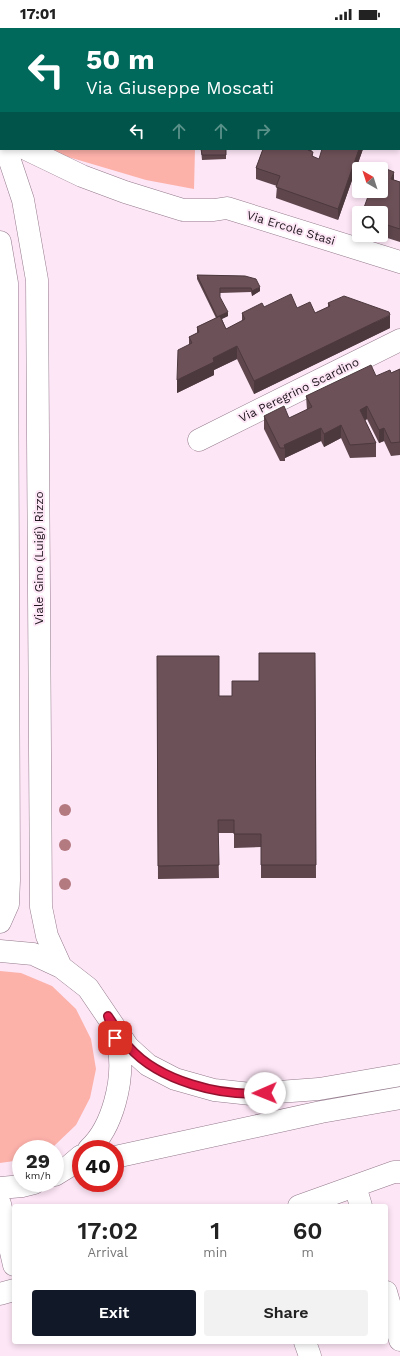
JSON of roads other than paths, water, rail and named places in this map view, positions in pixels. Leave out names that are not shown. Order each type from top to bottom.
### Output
[{"type":"street","name":"Viale Gino (Luigi) Rizzo","points":[[6,150],[23,200],[37,280],[41,902],[47,936],[61,967]]},
{"type":"street","name":"Via Ercole Stasi","points":[[28,150],[82,176],[125,192],[183,210],[214,210],[227,208],[400,262]]},
{"type":"street","points":[[0,242],[7,283],[8,864],[8,904],[0,922]]},
{"type":"street","name":"Via Peregrino Scardino","points":[[199,440],[400,340]]},
{"type":"street","points":[[0,951],[32,954],[61,967],[88,988],[128,1047],[148,1065],[176,1079],[214,1090],[259,1094],[319,1089],[400,1075]]},
{"type":"street","points":[[96,1140],[111,1116],[120,1082],[119,1049],[108,1016]]},
{"type":"street","points":[[124,1155],[321,1112],[400,1098]]},
{"type":"street","points":[[311,1204],[358,1196],[394,1172],[400,1172]]},
{"type":"street","points":[[0,1188],[12,1187]]},
{"type":"street","points":[[0,1204],[12,1256]]},
{"type":"street","points":[[0,1294],[12,1291]]},
{"type":"street","points":[[388,1299],[400,1340]]},
{"type":"street","points":[[306,1344],[310,1356]]}]
